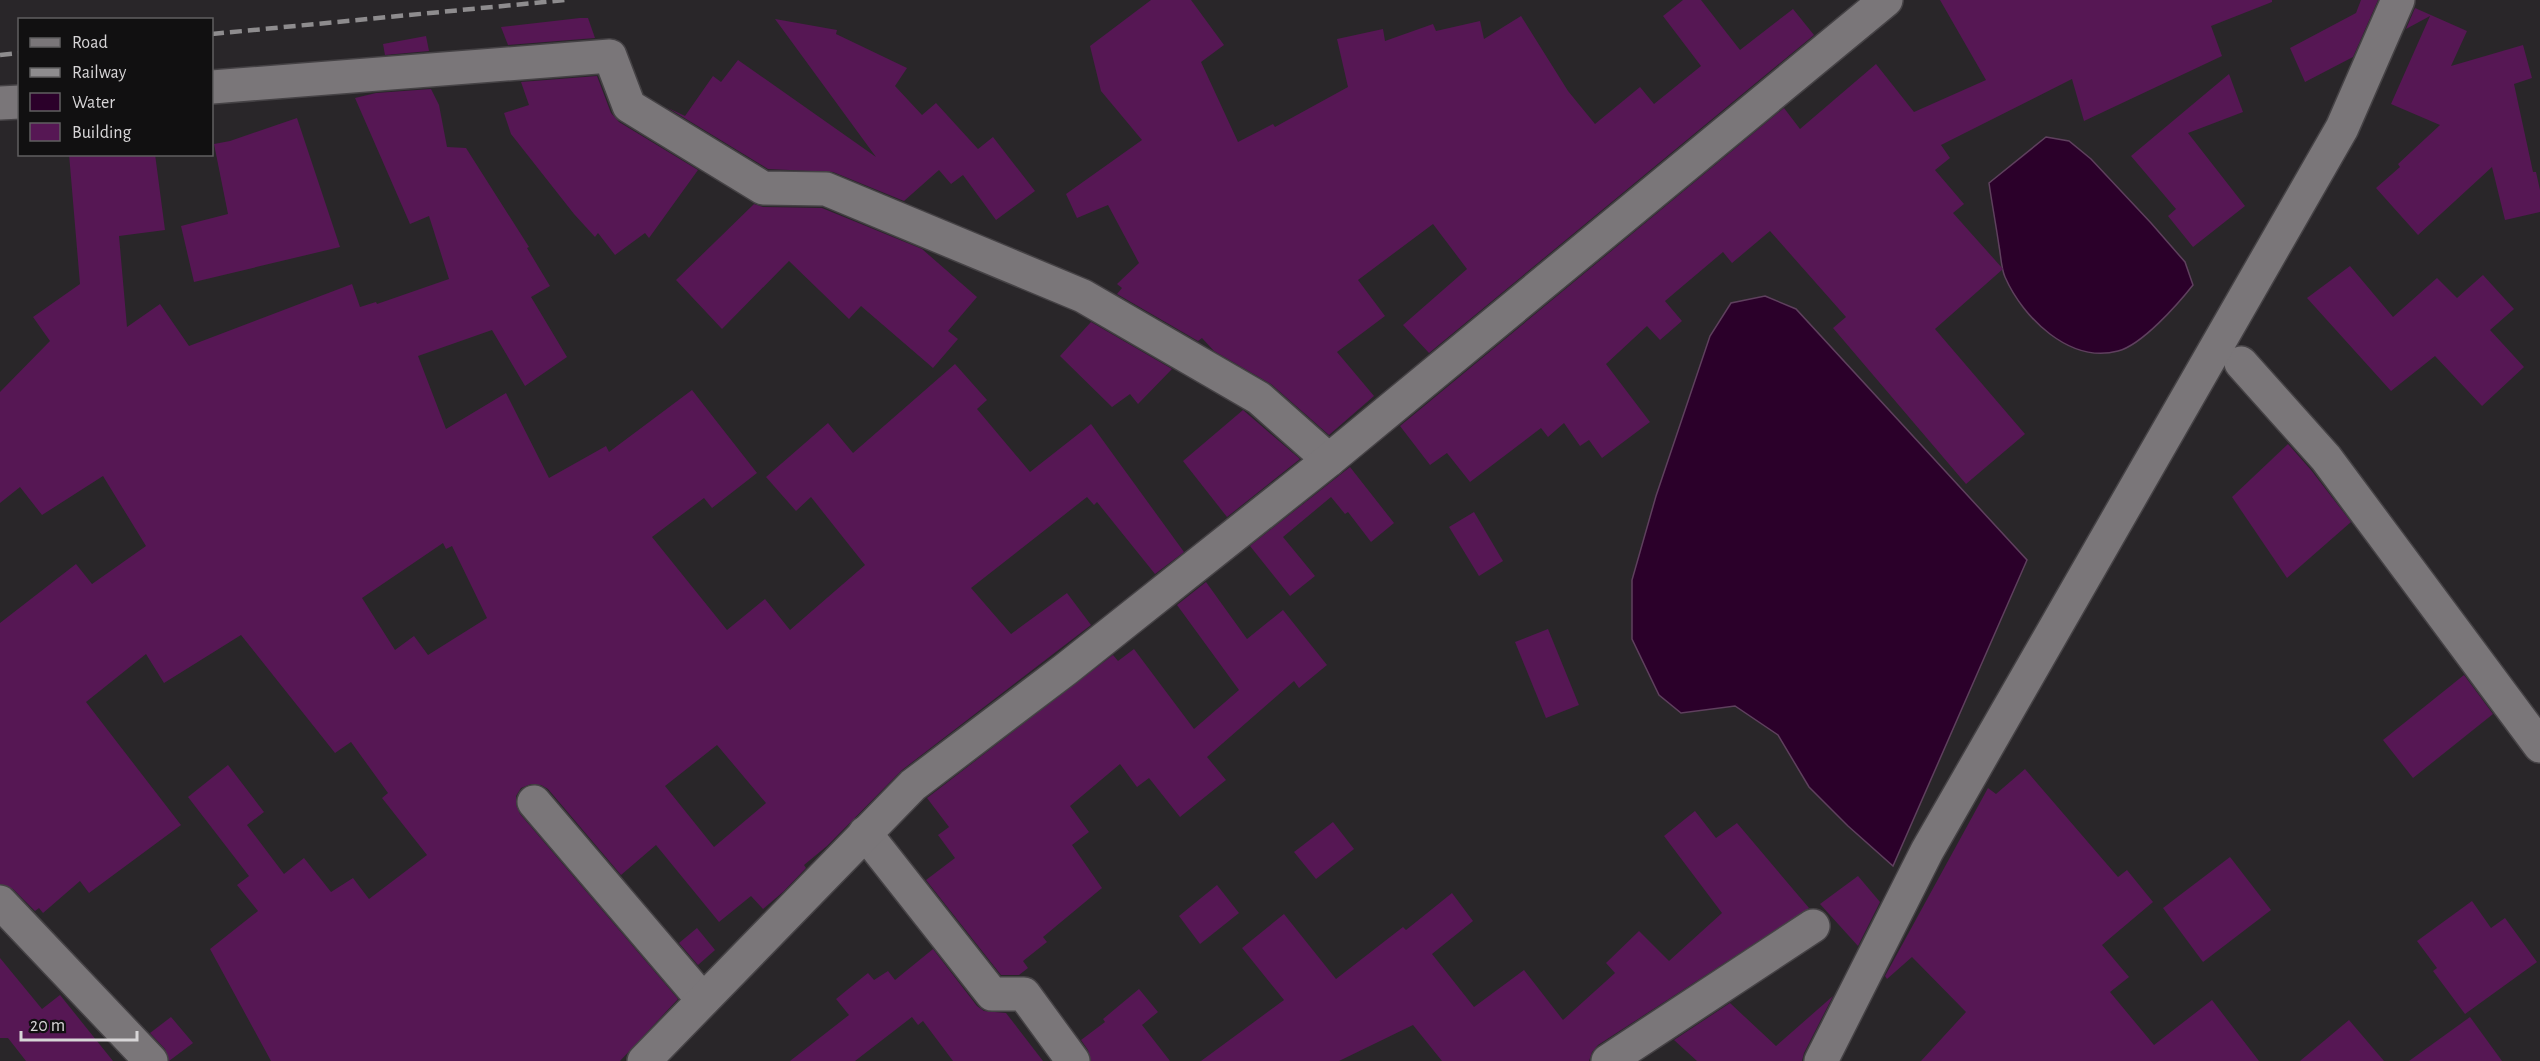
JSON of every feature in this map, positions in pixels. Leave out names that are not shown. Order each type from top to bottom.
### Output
[{"type":"street","points":[[644,1061],[913,785],[1066,669],[1329,460],[1886,0]]},
{"type":"street","points":[[1821,1061],[1928,851],[2342,128],[2398,0]]},
{"type":"street","points":[[213,87],[610,56],[629,106],[763,188],[826,189],[1083,296],[1259,398],[1329,460]]},
{"type":"street","points":[[0,104],[18,102]]},
{"type":"street","points":[[2241,363],[2326,458],[2540,746]]},
{"type":"street","points":[[534,802],[703,1000]]},
{"type":"street","points":[[865,833],[992,994],[1024,994],[1073,1061]]},
{"type":"street","points":[[0,902],[151,1061]]},
{"type":"street","points":[[1608,1061],[1813,926]]},
{"type":"water","points":[[2046,137],[2069,141],[2091,159],[2185,262],[2193,285],[2169,313],[2138,341],[2118,351],[2100,353],[2083,351],[2050,334],[2024,308],[2004,273],[1989,183]]},
{"type":"water","points":[[1765,296],[1796,309],[2027,560],[1893,866],[1809,787],[1778,735],[1735,706],[1681,713],[1659,695],[1632,639],[1632,580],[1656,496],[1710,336],[1731,303]]},
{"type":"building","points":[[1151,0],[1191,0],[1224,45],[1201,62],[1238,142],[1273,124],[1275,127],[1348,87],[1337,39],[1383,29],[1385,41],[1433,24],[1436,31],[1480,21],[1484,39],[1521,16],[1568,91],[1595,124],[1640,87],[1654,104],[1701,66],[1663,16],[1683,0],[1701,0],[1740,50],[1793,9],[1814,35],[1429,353],[1403,325],[1467,269],[1433,224],[1358,280],[1385,316],[1337,352],[1374,396],[1329,435],[1271,384],[1214,351],[1202,338],[1198,341],[1117,294],[1122,288],[1117,284],[1139,263],[1108,205],[1077,218],[1066,194],[1142,140],[1101,91],[1090,46]]},
{"type":"building","points":[[1940,0],[2272,0],[2272,2],[2211,26],[2222,56],[2084,121],[2072,79],[1941,145],[1950,158],[1935,170],[1964,204],[1953,213],[2003,269],[1935,329],[2025,434],[1966,484],[1833,328],[1846,317],[1770,231],[1732,263],[1723,252],[1665,301],[1682,321],[1660,340],[1647,326],[1606,364],[1650,422],[1602,458],[1589,440],[1580,446],[1564,423],[1548,437],[1541,428],[1470,482],[1447,453],[1430,465],[1400,426],[1784,108],[1800,129],[1876,64],[1914,112],[1986,80]]},
{"type":"building","points":[[2361,0],[2378,0],[2353,57],[2305,82],[2290,48],[2356,13]]},
{"type":"building","points":[[2415,8],[2467,31],[2451,66],[2523,45],[2532,78],[2514,84],[2533,172],[2536,172],[2540,190],[2540,212],[2505,220],[2492,167],[2418,235],[2376,188],[2400,167],[2398,164],[2440,125],[2391,104],[2430,16],[2406,29]]},
{"type":"building","points":[[588,18],[595,38],[508,45],[501,27]]},
{"type":"building","points":[[775,19],[837,30],[836,34],[907,68],[895,86],[922,115],[936,103],[978,149],[993,137],[1035,191],[996,220],[963,175],[951,184],[939,170],[904,201],[833,172],[768,169],[668,108],[685,116],[713,76],[721,82],[738,60],[876,157]]},
{"type":"building","points":[[426,36],[429,51],[385,55],[383,44]]},
{"type":"building","points":[[2229,74],[2243,112],[2188,133],[2245,206],[2193,247],[2168,216],[2176,209],[2131,156]]},
{"type":"building","points":[[597,76],[611,113],[619,122],[698,170],[649,238],[645,233],[615,255],[598,233],[595,237],[574,214],[511,134],[504,113],[529,105],[521,82]]},
{"type":"building","points":[[431,89],[439,105],[447,147],[466,148],[529,247],[527,248],[550,286],[531,297],[567,357],[525,386],[492,330],[418,356],[446,429],[506,393],[549,478],[606,446],[609,452],[692,390],[757,473],[712,508],[704,498],[652,537],[727,630],[765,599],[790,630],[865,565],[811,497],[796,511],[766,477],[828,423],[853,453],[955,364],[987,400],[977,409],[1030,472],[1091,424],[1184,552],[1155,574],[1097,502],[1094,505],[1087,497],[971,588],[1011,634],[1067,593],[1091,625],[902,770],[827,846],[804,865],[806,868],[783,892],[763,909],[751,896],[719,922],[656,845],[621,875],[548,789],[541,785],[531,784],[521,788],[516,796],[516,805],[520,814],[678,999],[620,1061],[271,1061],[210,949],[258,911],[237,885],[249,876],[188,797],[228,765],[264,812],[247,825],[284,874],[304,858],[331,892],[353,878],[369,899],[427,855],[382,798],[388,793],[351,742],[335,753],[241,635],[164,683],[146,654],[86,702],[181,825],[89,893],[80,881],[43,913],[39,908],[35,911],[13,889],[0,884],[0,623],[76,564],[92,584],[146,546],[103,476],[42,515],[20,487],[0,503],[0,392],[50,341],[33,317],[80,284],[69,156],[155,156],[165,230],[119,236],[127,327],[160,304],[189,346],[352,284],[360,307],[376,302],[377,304],[449,279],[429,216],[410,224],[355,98],[376,93]],"holes":[[[443,543],[446,549],[452,546],[487,618],[428,655],[414,636],[395,650],[362,598]],[[717,745],[766,803],[714,847],[665,786]]]},
{"type":"building","points":[[297,118],[340,247],[194,282],[181,226],[228,214],[214,144],[230,141]]},
{"type":"building","points":[[754,204],[763,207],[822,208],[922,249],[977,297],[948,331],[958,339],[933,368],[861,306],[849,319],[789,261],[722,329],[676,280]]},
{"type":"building","points":[[2350,266],[2393,317],[2437,278],[2457,298],[2483,275],[2514,309],[2490,330],[2524,367],[2482,406],[2435,356],[2391,391],[2307,298]]},
{"type":"building","points":[[1091,322],[1172,369],[1138,404],[1130,394],[1112,407],[1060,356]]},
{"type":"building","points":[[1243,410],[1300,459],[1227,517],[1183,461]]},
{"type":"building","points":[[2288,444],[2351,522],[2287,578],[2232,497]]},
{"type":"building","points":[[1350,467],[1394,523],[1371,542],[1348,512],[1345,514],[1331,497],[1283,537],[1315,576],[1290,596],[1250,546]]},
{"type":"building","points":[[1474,512],[1503,561],[1479,576],[1449,527]]},
{"type":"building","points":[[1206,582],[1247,639],[1283,610],[1327,665],[1299,688],[1294,681],[1207,757],[1226,780],[1180,817],[1149,778],[1137,787],[1120,764],[1070,806],[1089,832],[1072,845],[1102,888],[1043,937],[1047,942],[1023,961],[1028,968],[1019,975],[1001,975],[926,880],[955,858],[938,835],[949,827],[927,798],[1113,655],[1118,661],[1134,649],[1194,729],[1239,690],[1177,605]]},
{"type":"building","points":[[1548,629],[1579,705],[1546,718],[1515,642]]},
{"type":"building","points":[[2464,675],[2493,714],[2413,778],[2383,740]]},
{"type":"building","points":[[2025,769],[2118,877],[2127,870],[2153,902],[2102,945],[2129,977],[2110,992],[2154,1045],[2212,1000],[2259,1061],[1921,1061],[1966,1012],[1912,957],[1887,979],[1885,976],[1988,788],[1996,794]]},
{"type":"building","points":[[1695,811],[1716,838],[1737,823],[1809,908],[1598,1045],[1589,1061],[1442,1061],[1413,1025],[1339,1061],[1201,1061],[1284,1000],[1242,948],[1284,914],[1336,979],[1403,927],[1406,930],[1452,893],[1473,921],[1432,954],[1474,1007],[1524,970],[1563,1020],[1615,973],[1606,963],[1639,931],[1669,961],[1722,913],[1664,836]]},
{"type":"building","points":[[1333,822],[1354,849],[1316,879],[1294,852]]},
{"type":"building","points":[[2230,857],[2271,910],[2203,962],[2163,908]]},
{"type":"building","points":[[1858,876],[1880,902],[1858,946],[1820,904]]},
{"type":"building","points":[[1217,885],[1239,913],[1200,944],[1179,916]]},
{"type":"building","points":[[2472,901],[2491,928],[2505,918],[2537,962],[2465,1014],[2433,971],[2437,968],[2417,941]]},
{"type":"building","points":[[697,928],[715,950],[698,965],[679,943]]},
{"type":"building","points":[[933,949],[977,1006],[984,1011],[1006,1013],[1043,1061],[953,1061],[923,1021],[918,1025],[912,1017],[855,1061],[790,1061],[849,1015],[836,999],[868,973],[874,980],[888,971],[895,980]]},
{"type":"building","points":[[0,958],[42,1009],[60,995],[113,1061],[26,1061],[8,1038],[0,1038]]},
{"type":"building","points":[[1139,989],[1158,1012],[1142,1025],[1170,1061],[1091,1061],[1088,1050],[1081,1040],[1105,1022],[1103,1019]]},
{"type":"building","points":[[1833,996],[1802,1061],[1697,1061],[1674,1040],[1730,1003],[1776,1046]]},
{"type":"building","points":[[171,1017],[193,1043],[169,1061],[165,1049],[150,1033]]},
{"type":"building","points":[[2470,1017],[2502,1061],[2409,1061]]},
{"type":"building","points":[[2349,1020],[2384,1061],[2300,1061]]},
{"type":"railway","points":[[213,34],[565,0]]},
{"type":"railway","points":[[0,55],[18,53]]}]
